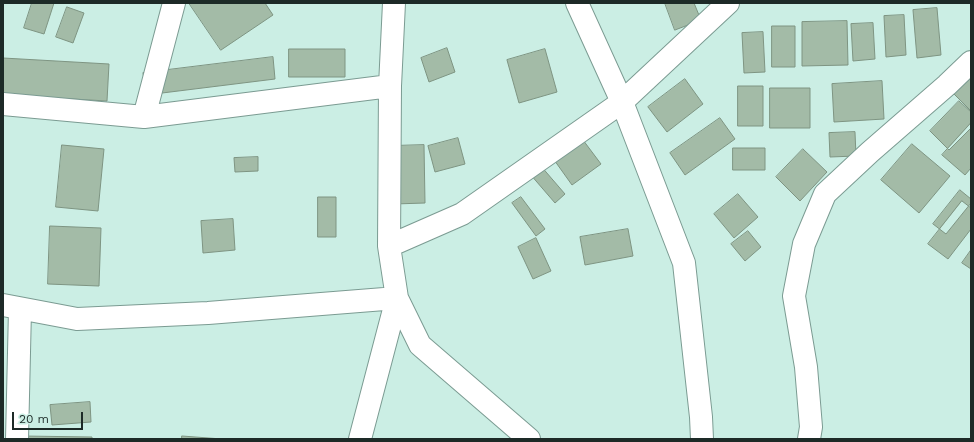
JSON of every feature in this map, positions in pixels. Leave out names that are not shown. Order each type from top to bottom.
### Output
[{"type":"street","points":[[144,118],[174,3]]},
{"type":"street","points":[[394,3],[390,86],[389,246],[397,298],[420,346],[529,439]]},
{"type":"street","points":[[576,3],[622,102],[684,262],[701,417],[702,439]]},
{"type":"street","points":[[389,246],[462,214],[622,102],[728,3]]},
{"type":"street","points":[[809,439],[811,427],[806,367],[794,296],[804,244],[825,194],[971,62]]},
{"type":"street","points":[[3,104],[144,118],[390,86]]},
{"type":"street","points":[[17,439],[11,307],[77,319],[208,312],[397,298]]},
{"type":"street","points":[[360,439],[397,298]]},
{"type":"building","points":[[32,3],[54,3],[44,34],[24,28]]},
{"type":"building","points":[[189,3],[265,3],[273,15],[221,50]]},
{"type":"building","points":[[665,3],[694,3],[701,20],[675,30]]},
{"type":"building","points":[[67,7],[84,13],[73,43],[56,37]]},
{"type":"building","points":[[937,8],[941,55],[917,58],[913,10]]},
{"type":"building","points":[[904,15],[906,55],[886,57],[884,16]]},
{"type":"building","points":[[847,21],[848,65],[802,66],[802,22]]},
{"type":"building","points":[[873,23],[875,59],[853,61],[851,24]]},
{"type":"building","points":[[772,26],[795,26],[795,67],[772,67]]},
{"type":"building","points":[[763,32],[765,72],[744,73],[742,33]]},
{"type":"building","points":[[447,48],[455,72],[429,82],[421,58]]},
{"type":"building","points":[[289,49],[345,49],[345,77],[289,77]]},
{"type":"building","points":[[545,49],[557,92],[519,103],[507,60]]},
{"type":"building","points":[[273,57],[275,79],[146,95],[143,73]]},
{"type":"building","points":[[3,58],[109,64],[107,101],[3,95]]},
{"type":"building","points":[[971,66],[971,111],[949,89]]},
{"type":"building","points":[[685,79],[703,104],[667,132],[648,107]]},
{"type":"building","points":[[882,81],[884,119],[834,122],[832,84]]},
{"type":"building","points":[[738,86],[763,86],[763,126],[738,126]]},
{"type":"building","points":[[770,88],[810,88],[810,128],[770,128]]},
{"type":"building","points":[[959,101],[971,112],[971,128],[949,150],[930,131]]},
{"type":"building","points":[[720,118],[735,139],[685,175],[670,153]]},
{"type":"building","points":[[971,123],[971,168],[965,175],[942,155]]},
{"type":"building","points":[[855,132],[856,156],[830,157],[829,133]]},
{"type":"building","points":[[580,136],[601,164],[572,185],[552,157]]},
{"type":"building","points":[[458,138],[465,164],[435,172],[428,146]]},
{"type":"building","points":[[912,144],[950,176],[919,213],[881,180]]},
{"type":"building","points":[[62,145],[104,149],[98,211],[56,207]]},
{"type":"building","points":[[424,145],[425,203],[394,204],[392,146]]},
{"type":"building","points":[[733,148],[765,148],[765,170],[733,170]]},
{"type":"building","points":[[803,149],[827,172],[800,201],[776,177]]},
{"type":"building","points":[[258,157],[258,171],[235,172],[234,158]]},
{"type":"building","points":[[540,165],[565,194],[555,203],[530,174]]},
{"type":"building","points":[[960,190],[971,199],[971,203],[946,234],[933,224]]},
{"type":"building","points":[[738,194],[758,217],[734,238],[714,214]]},
{"type":"building","points":[[318,197],[336,197],[336,237],[318,237]]},
{"type":"building","points":[[521,197],[545,229],[536,236],[512,203]]},
{"type":"building","points":[[962,201],[971,208],[971,229],[948,259],[928,244]]},
{"type":"building","points":[[233,219],[235,250],[203,253],[201,221]]},
{"type":"building","points":[[50,226],[101,228],[99,286],[48,284]]},
{"type":"building","points":[[628,229],[633,256],[585,265],[580,237]]},
{"type":"building","points":[[748,231],[761,247],[745,261],[731,244]]},
{"type":"building","points":[[536,238],[551,271],[533,279],[518,247]]},
{"type":"building","points":[[971,250],[971,269],[962,263]]},
{"type":"building","points":[[90,402],[91,422],[52,425],[50,405]]},
{"type":"building","points":[[22,436],[92,437],[92,439],[22,439]]},
{"type":"building","points":[[182,436],[222,439],[182,439]]}]
